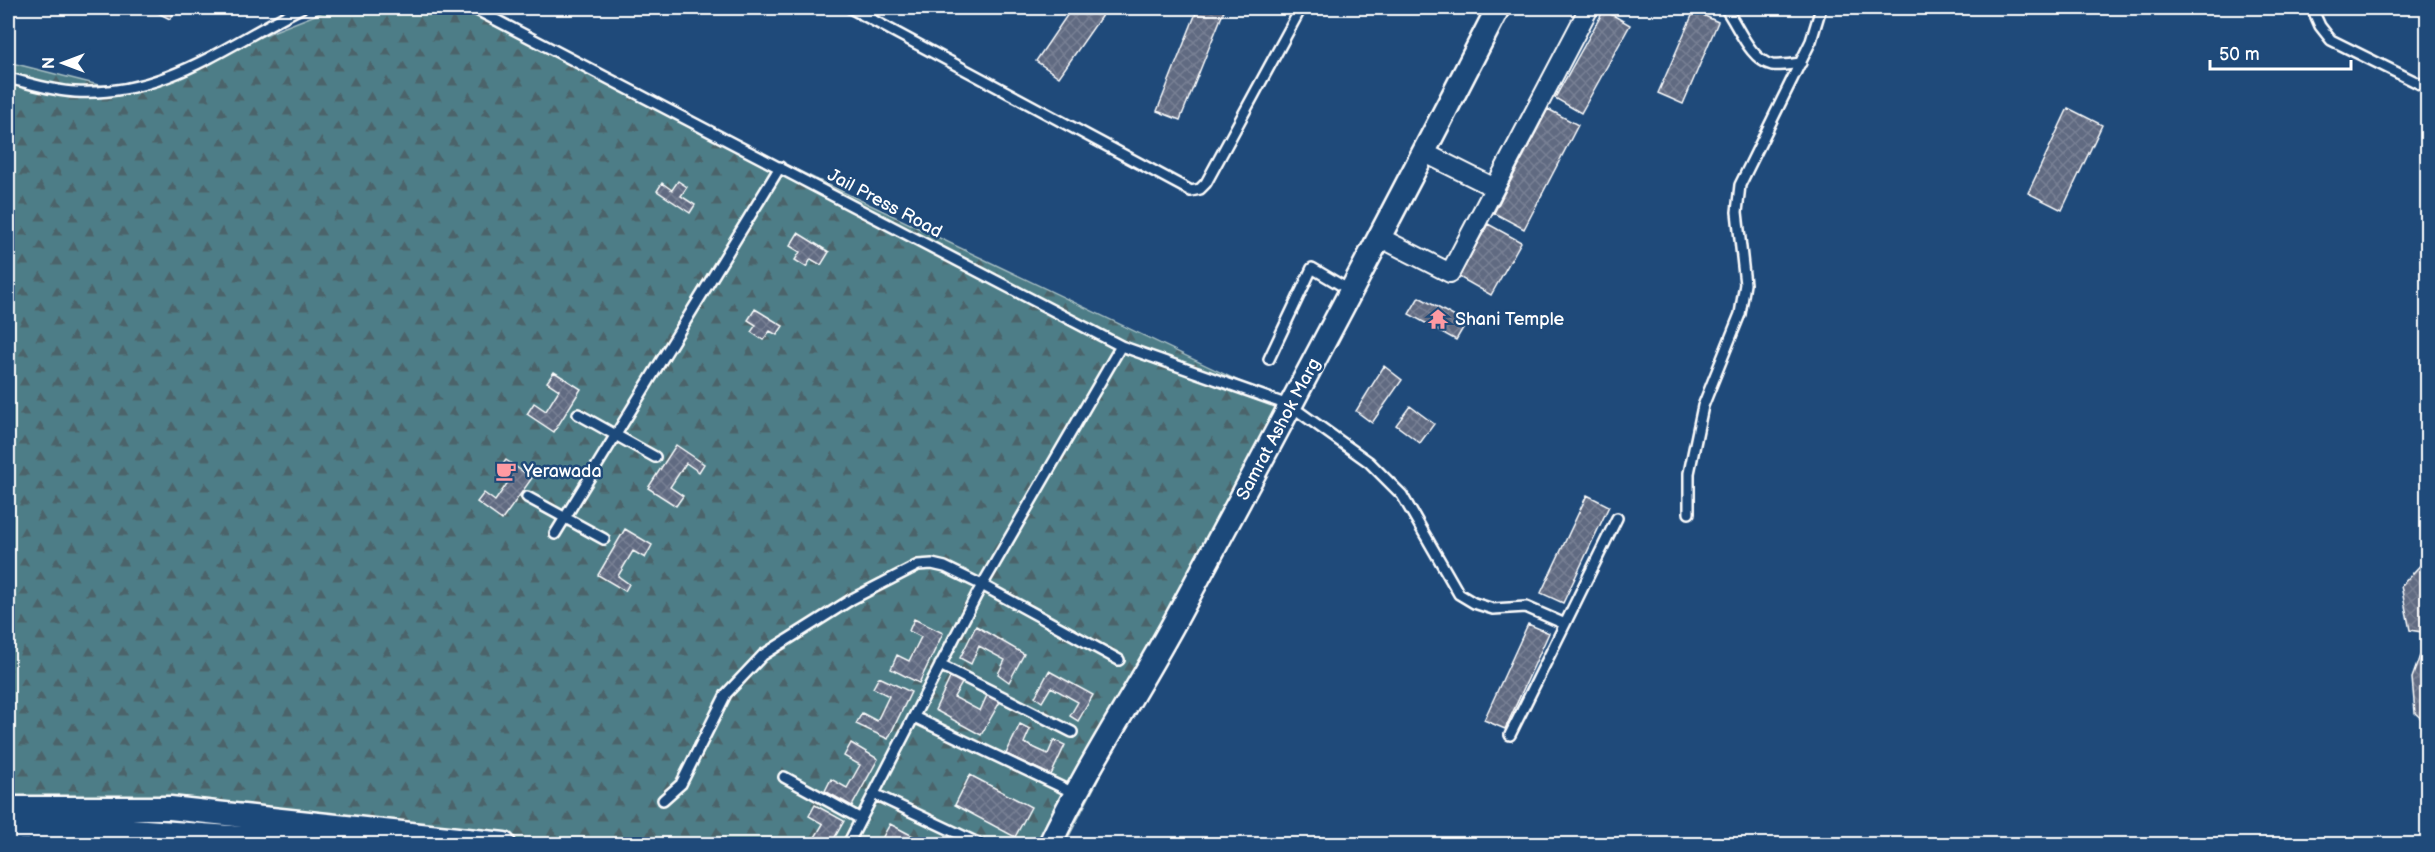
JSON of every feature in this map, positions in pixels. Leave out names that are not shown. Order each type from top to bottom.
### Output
[{"type":"street","name":"Samrat Ashok Marg","points":[[1050,844],[1074,793],[1148,672],[1291,406],[1498,8]]},
{"type":"street","points":[[1379,237],[1450,273],[1493,187],[1589,8]]},
{"type":"street","points":[[1423,152],[1493,187]]},
{"type":"street","points":[[8,808],[170,808],[296,819],[504,844]]},
{"type":"street","points":[[8,830],[89,827],[332,844]]},
{"type":"lane","points":[[8,78],[75,92],[122,91],[162,81],[301,8]]},
{"type":"lane","name":"Jail Press Road","points":[[473,8],[1121,346],[1291,406],[1369,462],[1401,495],[1460,594],[1474,603],[1493,609],[1526,607],[1564,624]]},
{"type":"lane","points":[[850,8],[1191,191],[1200,189],[1206,183],[1301,8]]},
{"type":"lane","points":[[1725,8],[1752,50],[1764,62],[1775,65],[1801,63]]},
{"type":"lane","points":[[1689,513],[1689,473],[1703,406],[1740,314],[1745,284],[1737,212],[1740,185],[1801,63],[1811,41],[1821,8]]},
{"type":"lane","points":[[2312,8],[2320,26],[2331,40],[2427,88]]},
{"type":"lane","points":[[555,534],[780,167]]},
{"type":"lane","points":[[1269,359],[1312,268],[1351,291]]},
{"type":"lane","points":[[848,844],[982,585],[1121,346]]},
{"type":"lane","points":[[578,414],[655,457]]},
{"type":"lane","points":[[526,497],[604,539]]},
{"type":"lane","points":[[1510,735],[1617,518]]},
{"type":"lane","points":[[663,800],[681,784],[726,694],[762,655],[852,599],[918,565],[932,564],[945,567],[1119,660]]},
{"type":"lane","points":[[940,665],[1072,732]]},
{"type":"lane","points":[[914,717],[1074,793]]},
{"type":"lane","points":[[784,777],[861,819]]},
{"type":"lane","points":[[874,794],[980,844]]},
{"type":"green space","points":[[333,8],[458,8],[1291,406],[1065,844],[458,844],[356,823],[285,837],[85,804],[8,808],[8,62],[122,91]]},
{"type":"building","points":[[148,8],[177,8],[170,19]]},
{"type":"building","points":[[1072,8],[1107,8],[1059,77],[1036,61]]},
{"type":"building","points":[[1198,8],[1225,8],[1180,120],[1157,111]]},
{"type":"building","points":[[1604,10],[1630,25],[1581,113],[1555,98]]},
{"type":"building","points":[[1694,11],[1718,22],[1683,104],[1658,93]]},
{"type":"building","points":[[2068,108],[2102,125],[2062,210],[2028,193]]},
{"type":"building","points":[[1548,109],[1578,125],[1524,229],[1494,213]]},
{"type":"building","points":[[678,181],[687,187],[681,196],[695,205],[690,213],[657,191],[662,183],[672,190]]},
{"type":"building","points":[[1488,224],[1521,242],[1491,295],[1459,277]]},
{"type":"building","points":[[798,233],[829,252],[821,265],[811,259],[806,267],[795,260],[800,252],[790,246]]},
{"type":"building","name":"Shani Temple","points":[[1419,297],[1466,323],[1456,340],[1409,314]]},
{"type":"building","points":[[755,309],[783,326],[777,335],[770,331],[763,340],[751,332],[756,325],[748,320]]},
{"type":"building","points":[[1384,366],[1402,380],[1372,423],[1356,411]]},
{"type":"building","points":[[554,372],[581,389],[554,432],[527,414],[534,403],[546,411],[559,390],[547,382]]},
{"type":"building","points":[[1410,406],[1434,424],[1420,443],[1396,425]]},
{"type":"building","points":[[676,445],[704,464],[699,472],[686,463],[670,487],[683,496],[676,506],[648,488]]},
{"type":"building","points":[[506,460],[532,478],[502,520],[477,502],[484,493],[495,501],[511,478],[499,469]]},
{"type":"building","points":[[1587,495],[1609,506],[1563,603],[1541,593]]},
{"type":"building","points":[[625,529],[652,545],[645,558],[633,551],[618,576],[629,584],[625,591],[598,575]]},
{"type":"building","points":[[2428,557],[2428,633],[2410,630],[2401,586]]},
{"type":"building","points":[[914,619],[943,633],[919,683],[891,669],[897,655],[909,661],[921,637],[909,631]]},
{"type":"building","points":[[1528,624],[1549,633],[1505,729],[1484,720]]},
{"type":"building","points":[[976,626],[1024,654],[1009,682],[998,674],[1005,660],[979,646],[971,664],[960,658]]},
{"type":"building","points":[[2428,649],[2428,725],[2415,713],[2412,678],[2422,650]]},
{"type":"building","points":[[1049,671],[1093,695],[1078,721],[1070,716],[1078,702],[1051,687],[1042,702],[1035,697]]},
{"type":"building","points":[[951,676],[962,683],[954,697],[980,711],[988,693],[1001,700],[981,735],[935,710]]},
{"type":"building","points":[[879,677],[911,692],[888,739],[856,724],[862,713],[877,721],[889,696],[873,688]]},
{"type":"building","points":[[1020,724],[1030,729],[1024,743],[1048,754],[1054,740],[1065,745],[1051,775],[1006,754]]},
{"type":"building","points":[[851,743],[878,759],[852,806],[825,791],[831,779],[847,788],[860,765],[844,756]]},
{"type":"building","points":[[970,775],[1031,807],[1015,837],[955,805]]},
{"type":"building","points":[[815,805],[844,821],[831,844],[811,844],[823,824],[809,816]]},
{"type":"building","points":[[890,824],[928,844],[879,844]]},
{"type":"place","name":"Shani Temple","points":[[1438,319]]},
{"type":"place","name":"Yerawada","points":[[506,471]]}]
